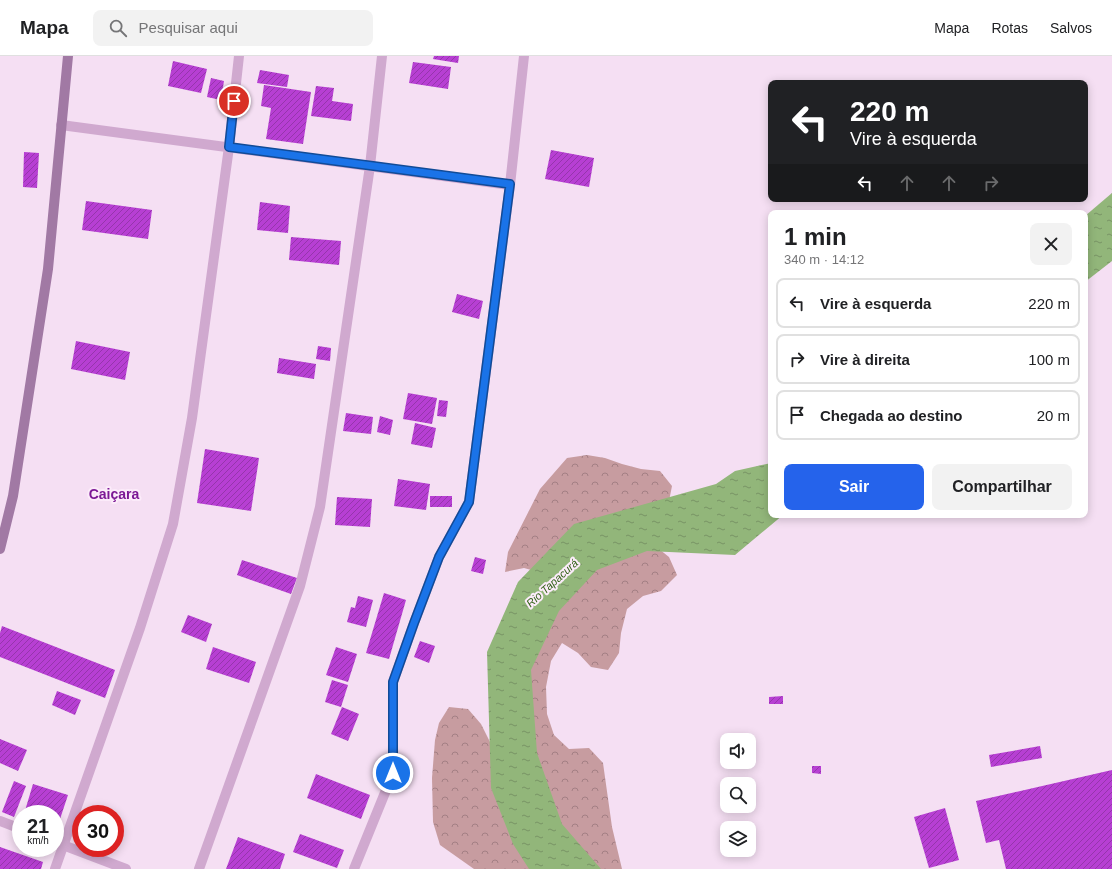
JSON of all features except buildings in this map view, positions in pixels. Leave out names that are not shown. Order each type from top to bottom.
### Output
[{"type":"main road","points":[[0,549],[13,496],[48,268],[68,56]]},
{"type":"street","points":[[64,830],[140,628],[173,524],[192,418],[229,147],[239,56]]},
{"type":"street","points":[[199,869],[300,586],[320,507],[370,166],[382,56]]},
{"type":"street","points":[[354,869],[393,773],[393,682],[439,557],[469,502],[510,184],[524,56]]},
{"type":"street","points":[[61,125],[510,184]]},
{"type":"street","points":[[0,821],[12,826]]},
{"type":"street","points":[[64,845],[126,869]]},
{"type":"street","points":[[55,869],[57,857]]},
{"type":"green space","points":[[587,455],[605,458],[641,469],[660,471],[672,486],[668,506],[654,545],[669,557],[677,575],[661,591],[643,596],[627,609],[621,633],[619,653],[608,670],[591,667],[578,653],[562,643],[551,661],[546,687],[547,714],[554,735],[569,749],[589,748],[603,763],[612,827],[622,869],[570,869],[520,750],[542,573],[524,568],[505,572],[508,552],[540,489],[567,458]]},
{"type":"green space","points":[[449,707],[468,709],[481,724],[490,742],[537,869],[474,869],[440,845],[433,822],[432,778],[435,740],[439,723]]},
{"type":"water","points":[[1112,193],[1112,261],[1088,280],[1088,213]]},
{"type":"water","name":"Rio Tapacurá","points":[[768,464],[768,518],[779,518],[735,555],[647,551],[597,570],[559,611],[531,670],[537,753],[562,824],[601,869],[529,869],[513,844],[491,788],[487,652],[518,582],[574,524],[716,484],[735,471]]},
{"type":"district","name":"Caiçara","points":[[114,494]]},
{"type":"route","points":[[234,101],[229,147],[510,184],[469,502],[439,557],[393,682],[393,773]]}]
